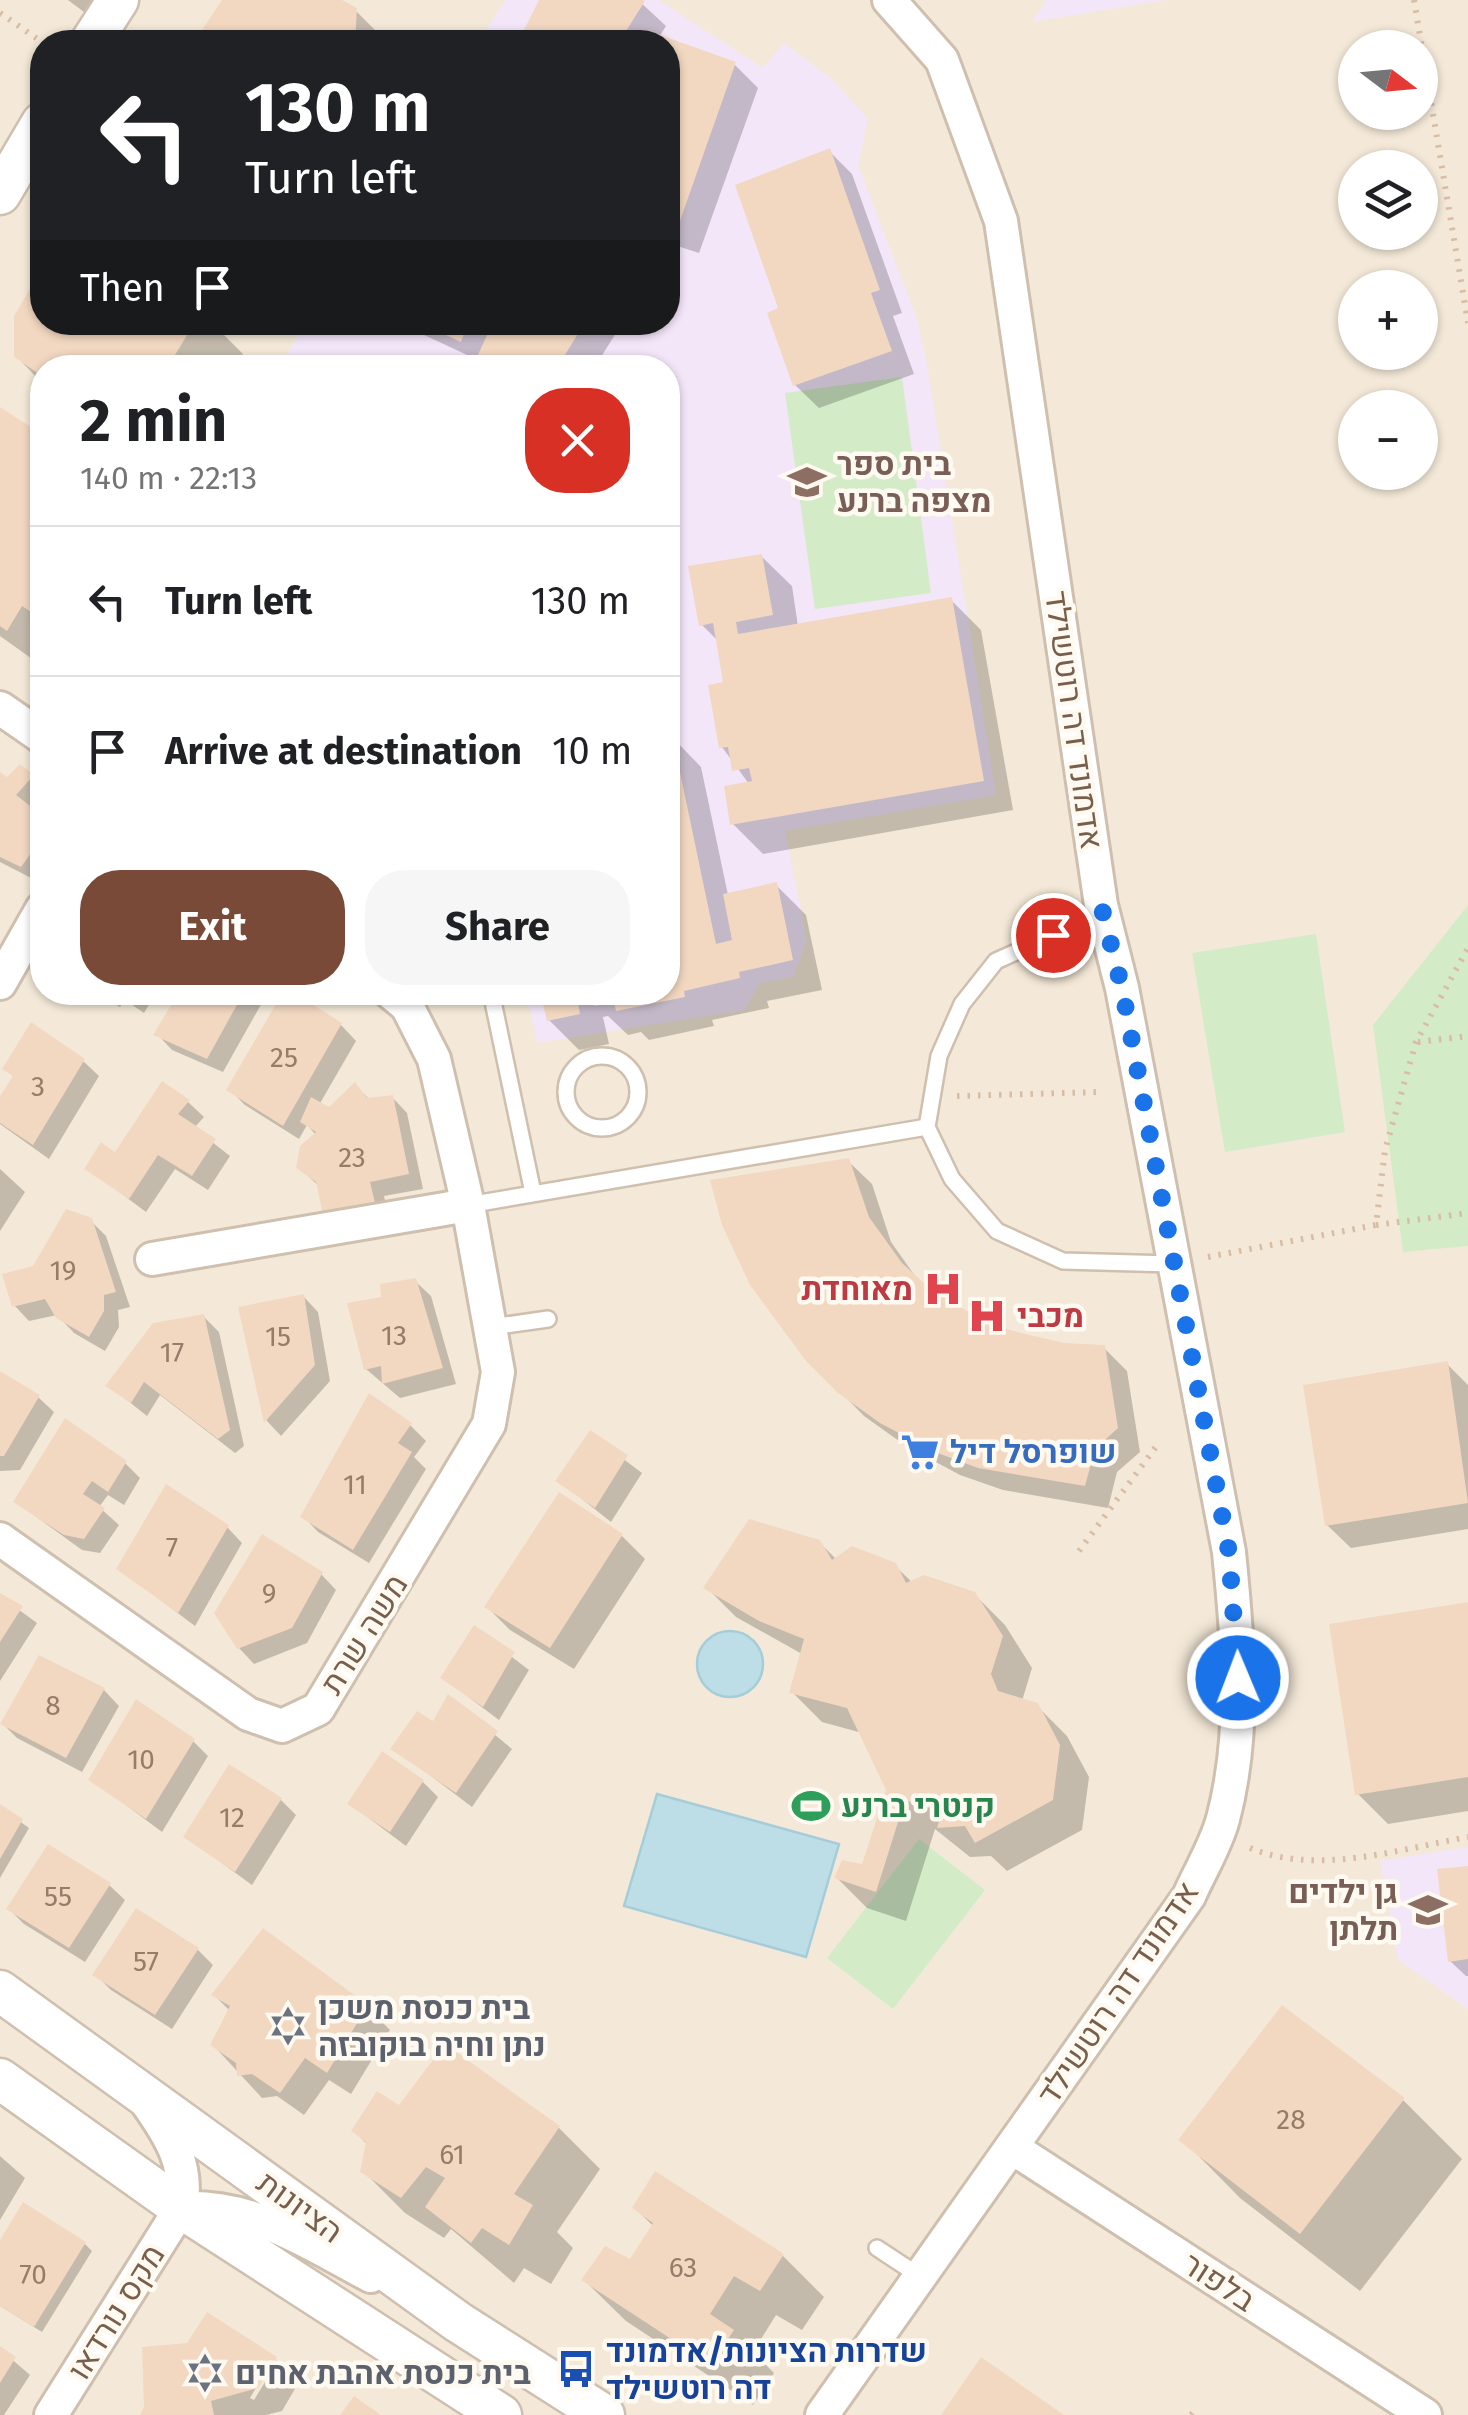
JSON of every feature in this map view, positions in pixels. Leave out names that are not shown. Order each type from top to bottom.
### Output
[{"type":"street","points":[[98,30],[118,0]]},
{"type":"street","name":"אדמונד דה רוטשילד","points":[[822,2415],[1014,2149],[1189,1896],[1217,1833],[1236,1742],[1239,1646],[1229,1552],[1122,988],[1101,905],[1001,220],[942,60],[888,0]]},
{"type":"street","points":[[0,194],[30,143]]},
{"type":"street","points":[[0,708],[30,729]]},
{"type":"street","points":[[0,983],[30,930]]},
{"type":"street","name":"משה שרת","points":[[0,1539],[248,1714],[282,1726],[318,1709],[489,1424],[498,1372],[468,1205],[434,1059],[406,1005]]},
{"type":"street","points":[[152,1258],[468,1205]]},
{"type":"street","name":"הציונות","points":[[0,1991],[458,2322],[604,2415]]},
{"type":"street","name":"הציונות","points":[[0,2080],[181,2208],[501,2415]]},
{"type":"street","name":"מקס נורדאו","points":[[50,2415],[181,2208],[186,2185],[182,2165],[174,2144],[137,2089]]},
{"type":"street","name":"בלפור","points":[[1014,2149],[1425,2415]]},
{"type":"street","name":"מקס נורדאו","points":[[181,2208],[218,2208],[263,2220],[458,2322]]},
{"type":"lane","points":[[1101,905],[1072,928],[996,961],[962,1004],[938,1056],[927,1127],[952,1179],[997,1231],[1063,1260],[1172,1264]]},
{"type":"lane","points":[[494,1005],[533,1193]]},
{"type":"lane","points":[[597,1055],[620,1060],[638,1088],[632,1111],[624,1120],[600,1128],[588,1125],[570,1109],[566,1086],[577,1066],[597,1055]]},
{"type":"lane","points":[[468,1205],[927,1127]]},
{"type":"lane","points":[[492,1327],[548,1320]]},
{"type":"lane","points":[[877,2248],[921,2277]]},
{"type":"path","points":[[1414,0],[1468,322]]},
{"type":"path","points":[[0,13],[30,33]]},
{"type":"path","points":[[1376,1225],[1385,1150],[1416,1042],[1468,948]]},
{"type":"path","points":[[1416,1042],[1468,1036]]},
{"type":"path","points":[[930,1097],[1100,1092]]},
{"type":"path","points":[[1172,1264],[1376,1225],[1468,1212]]},
{"type":"path","points":[[1079,1552],[1158,1444]]},
{"type":"path","points":[[1217,1833],[1277,1859],[1338,1860],[1468,1837]]},
{"type":"shaded area","points":[[0,0],[1468,0],[1468,2415],[0,2415]]},
{"type":"shaded area","name":"בית ספר מצפה ברנע","points":[[505,0],[658,0],[763,68],[784,43],[833,80],[868,119],[858,165],[916,316],[927,364],[996,795],[785,831],[807,941],[793,977],[760,983],[744,1010],[537,1043],[529,1005],[680,1005],[680,355],[286,355],[299,335],[680,335],[680,30],[486,30]]},
{"type":"shaded area","points":[[1046,0],[1166,0],[1032,22]]},
{"type":"shaded area","name":"גן ילדים תלתן","points":[[1468,1847],[1468,2009],[1398,1960],[1380,1861]]},
{"type":"green space","points":[[902,377],[931,593],[815,609],[785,393]]},
{"type":"green space","points":[[1468,905],[1468,1246],[1403,1252],[1373,1025]]},
{"type":"green space","points":[[1316,934],[1345,1132],[1225,1152],[1192,953]]},
{"type":"green space","points":[[919,1839],[985,1890],[893,2009],[827,1958]]},
{"type":"water","points":[[730,1631],[753,1641],[763,1664],[753,1687],[730,1697],[707,1687],[697,1664],[707,1641]]},
{"type":"water","points":[[657,1794],[839,1844],[806,1957],[624,1906]]},
{"type":"building","points":[[222,0],[342,0],[357,8],[356,30],[202,30]]},
{"type":"building","points":[[539,0],[645,1],[627,30],[524,30]]},
{"type":"building","points":[[680,42],[736,62],[680,221]]},
{"type":"building","points":[[830,148],[880,290],[871,293],[892,351],[793,386],[767,313],[778,308],[735,185]]},
{"type":"building","points":[[30,289],[30,335],[187,335],[175,355],[30,355],[30,368],[14,357],[14,316]]},
{"type":"building","points":[[487,335],[577,335],[565,355],[478,355]]},
{"type":"building","points":[[0,407],[30,426],[30,611],[22,606],[7,631],[0,626]]},
{"type":"building","points":[[762,554],[773,615],[736,622],[738,634],[952,597],[984,781],[730,825],[724,786],[752,781],[749,768],[732,771],[728,747],[719,748],[708,685],[723,682],[713,623],[699,626],[688,566]]},
{"type":"building","points":[[20,764],[30,772],[30,779],[16,795],[30,806],[30,855],[21,867],[0,857],[0,772],[7,777]]},
{"type":"building","points":[[680,772],[716,944],[732,940],[723,894],[777,882],[793,960],[739,972],[740,978],[684,991],[685,997],[680,998]]},
{"type":"building","points":[[171,1005],[237,1005],[207,1059],[153,1035]]},
{"type":"building","points":[[275,1005],[314,1005],[342,1023],[283,1126],[226,1090]]},
{"type":"building","points":[[543,1005],[578,1005],[580,1014],[547,1021]]},
{"type":"building","points":[[615,1005],[646,1005],[616,1011]]},
{"type":"building","points":[[31,1022],[85,1059],[33,1145],[0,1123],[0,1096],[13,1076],[2,1069]]},
{"type":"building","points":[[162,1081],[190,1100],[178,1114],[216,1139],[192,1176],[158,1155],[129,1199],[84,1169],[101,1142],[115,1152]]},
{"type":"building","points":[[355,1082],[367,1098],[393,1095],[409,1174],[370,1182],[375,1203],[323,1215],[316,1182],[296,1168],[300,1146],[316,1132],[300,1122],[311,1097],[329,1107]]},
{"type":"building","points":[[849,1158],[869,1217],[902,1263],[925,1284],[981,1320],[1008,1330],[1064,1343],[1105,1345],[1118,1428],[1095,1449],[1085,1486],[978,1468],[935,1452],[880,1423],[838,1393],[806,1361],[750,1285],[722,1225],[710,1180]]},
{"type":"building","points":[[66,1209],[92,1218],[116,1292],[104,1295],[104,1311],[89,1337],[56,1318],[45,1299],[12,1307],[2,1274],[33,1266]]},
{"type":"building","points":[[416,1278],[443,1368],[382,1384],[381,1366],[364,1370],[347,1303],[381,1297],[380,1284]]},
{"type":"building","points":[[304,1294],[315,1365],[264,1423],[238,1307]]},
{"type":"building","points":[[204,1314],[230,1430],[218,1439],[144,1382],[131,1403],[105,1386],[153,1323]]},
{"type":"building","points":[[1448,1361],[1468,1503],[1325,1526],[1303,1385]]},
{"type":"building","points":[[0,1371],[40,1395],[4,1456],[0,1456]]},
{"type":"building","points":[[369,1393],[412,1423],[398,1443],[412,1452],[353,1550],[300,1517]]},
{"type":"building","points":[[65,1418],[127,1461],[108,1492],[92,1481],[83,1494],[105,1508],[84,1539],[64,1535],[13,1502]]},
{"type":"building","points":[[590,1430],[628,1455],[595,1508],[555,1481]]},
{"type":"building","points":[[166,1484],[229,1525],[178,1613],[116,1569]]},
{"type":"building","points":[[559,1492],[623,1534],[550,1648],[484,1607]]},
{"type":"building","points":[[749,1519],[820,1540],[832,1560],[852,1546],[896,1563],[906,1583],[924,1575],[975,1592],[1003,1636],[991,1674],[998,1691],[1038,1703],[1060,1745],[1053,1800],[975,1843],[965,1826],[937,1828],[942,1812],[905,1800],[876,1892],[834,1878],[842,1860],[862,1864],[886,1790],[847,1708],[789,1693],[804,1639],[759,1621],[703,1588]]},
{"type":"building","points":[[262,1534],[323,1572],[292,1628],[237,1649],[214,1613]]},
{"type":"building","points":[[0,1593],[23,1606],[0,1642]]},
{"type":"building","points":[[1468,1602],[1468,1777],[1355,1795],[1329,1624]]},
{"type":"building","points":[[474,1625],[515,1652],[483,1707],[440,1678]]},
{"type":"building","points":[[39,1655],[105,1688],[66,1758],[0,1724]]},
{"type":"building","points":[[448,1694],[498,1731],[456,1793],[390,1749],[417,1711],[433,1721]]},
{"type":"building","points":[[136,1699],[195,1739],[146,1819],[88,1780]]},
{"type":"building","points":[[382,1751],[424,1780],[390,1832],[347,1804]]},
{"type":"building","points":[[229,1764],[282,1798],[235,1872],[183,1837]]},
{"type":"building","points":[[0,1804],[23,1819],[0,1859]]},
{"type":"building","points":[[48,1844],[111,1883],[69,1948],[6,1909]]},
{"type":"building","points":[[1468,1866],[1468,1959],[1448,1962],[1437,1869]]},
{"type":"building","points":[[136,1908],[199,1948],[155,2015],[92,1975]]},
{"type":"building","name":"בית כנסת משכן נתן וחיה בוקובזה","points":[[263,1928],[368,2005],[327,2073],[305,2058],[280,2093],[252,2074],[237,2076],[236,2063],[210,2045],[230,2006],[211,1995]]},
{"type":"building","points":[[1282,2005],[1405,2098],[1300,2234],[1178,2140]]},
{"type":"building","points":[[445,2044],[560,2126],[514,2194],[533,2205],[509,2245],[482,2228],[471,2243],[425,2207],[445,2178],[426,2167],[401,2198],[360,2172],[366,2142],[351,2131],[377,2091],[399,2105]]},
{"type":"building","points":[[655,2171],[784,2254],[760,2291],[734,2276],[710,2314],[734,2330],[711,2365],[581,2280],[605,2246],[630,2259],[653,2223],[632,2208]]},
{"type":"building","points":[[23,2202],[86,2242],[34,2327],[0,2306],[0,2240]]},
{"type":"building","name":"בית כנסת אהבת אחים","points":[[207,2312],[277,2357],[258,2388],[211,2401],[214,2415],[140,2415],[144,2407],[142,2347],[187,2343]]},
{"type":"building","points":[[0,2346],[16,2357],[0,2383]]},
{"type":"building","points":[[981,2357],[1064,2415],[941,2415]]},
{"type":"building","points":[[354,2396],[381,2415],[340,2415]]},
{"type":"place","name":"בית ספר מצפה ברנע","points":[[807,482]]},
{"type":"place","name":"מאוחדת","points":[[943,1289]]},
{"type":"place","name":"מכבי","points":[[987,1316]]},
{"type":"place","name":"שופרסל דיל","points":[[920,1452]]},
{"type":"place","name":"קנטרי ברנע","points":[[811,1806]]},
{"type":"place","name":"גן ילדים תלתן","points":[[1428,1910]]},
{"type":"place","name":"בית כנסת משכן נתן וחיה בוקובזה","points":[[288,2026]]},
{"type":"place","name":"שדרות הציונות/אדמונד דה רוטשילד","points":[[576,2369]]},
{"type":"place","name":"בית כנסת אהבת אחים","points":[[205,2373]]},
{"type":"route","points":[[1053,935],[1072,928],[1101,905],[1122,988],[1229,1552],[1239,1646],[1238,1678]]}]
